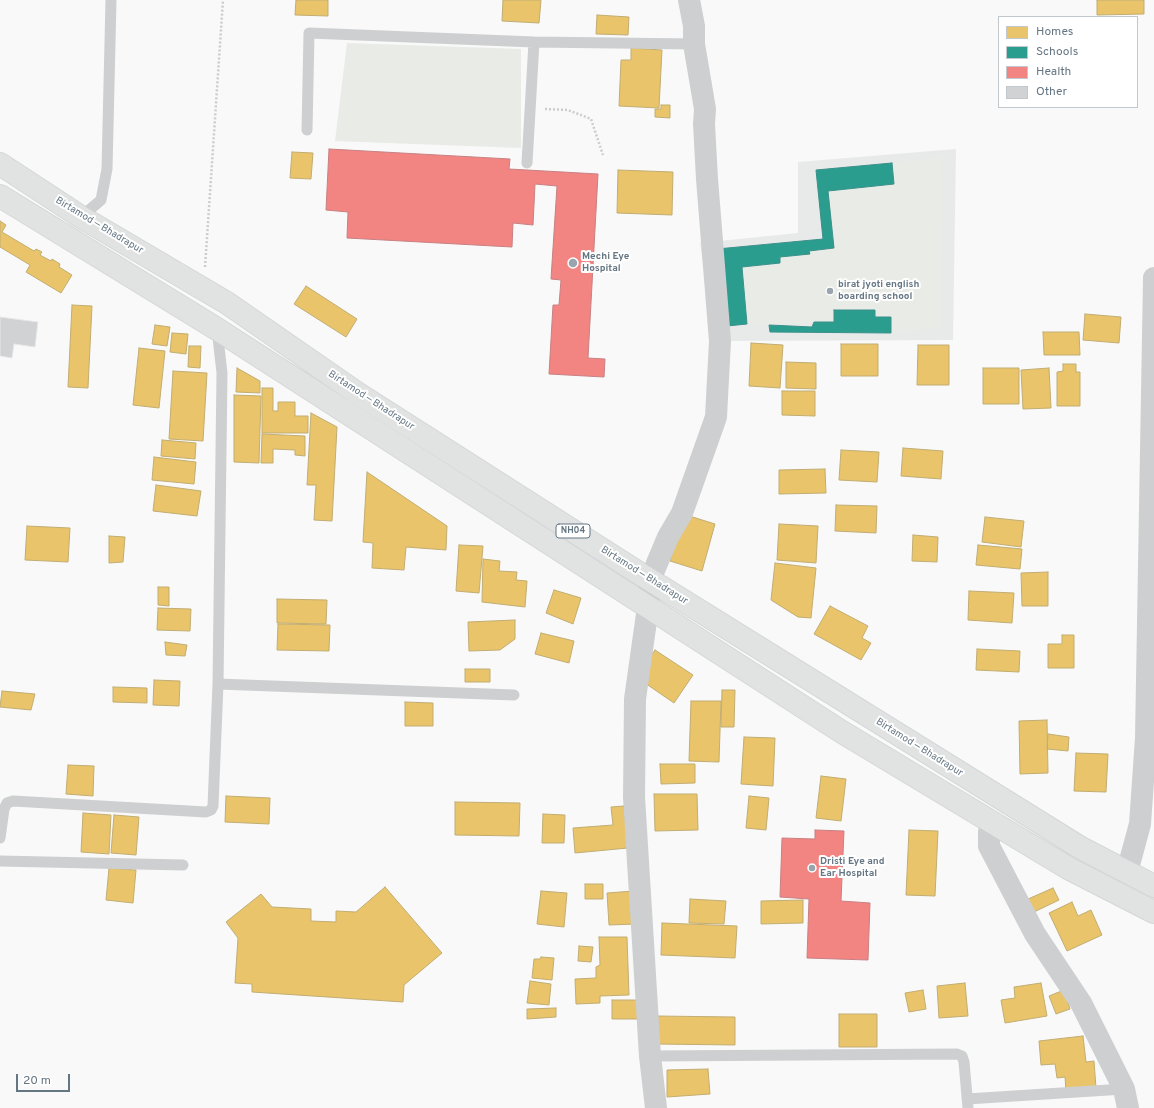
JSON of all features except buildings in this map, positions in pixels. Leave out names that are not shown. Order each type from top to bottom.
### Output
[{"type":"main road","name":"Birtamod — Bhadrapur","points":[[0,164],[81,217],[228,303],[357,393],[650,580],[1081,848],[1154,886]]},
{"type":"main road","name":"NH04","points":[[0,196],[217,329],[842,732],[1068,868],[1154,912]]},
{"type":"main road","points":[[342,410],[357,393]]},
{"type":"main road","points":[[952,798],[963,775]]},
{"type":"street","points":[[656,1108],[650,1056],[634,797],[635,699],[648,607],[650,580],[668,538],[682,513],[716,417],[720,341],[707,179],[704,124],[705,109],[694,44],[694,26],[689,0]]},
{"type":"street","points":[[1127,872],[1140,824],[1146,738],[1154,278]]},
{"type":"street","points":[[993,823],[989,832],[989,846],[1036,934],[1081,1003],[1126,1099]]},
{"type":"lane","points":[[81,217],[101,200],[108,169],[111,0]]},
{"type":"lane","points":[[308,130],[309,33],[534,42],[694,44]]},
{"type":"lane","points":[[527,163],[534,42]]},
{"type":"lane","points":[[0,838],[6,803],[13,801],[206,812],[211,810],[213,806],[218,684],[222,373],[217,329]]},
{"type":"lane","points":[[218,684],[514,695]]},
{"type":"lane","points":[[0,861],[183,865]]},
{"type":"lane","points":[[650,1056],[957,1054],[962,1056],[964,1062],[968,1103],[1126,1099]]},
{"type":"path","points":[[206,267],[224,0]]},
{"type":"path","points":[[530,108],[568,110],[591,119],[603,155]]},
{"type":"shaded area","points":[[347,43],[521,49],[521,148],[335,141]]},
{"type":"shaded area","name":"birat jyoti english boarding school","points":[[956,149],[953,340],[720,341],[714,339],[700,243],[798,233],[798,162]]},
{"type":"shaded area","points":[[943,156],[941,327],[891,333],[891,317],[875,317],[875,310],[834,310],[834,322],[769,325],[747,324],[742,267],[780,263],[780,257],[809,254],[809,251],[833,248],[828,191],[894,184],[892,163]]},
{"type":"place","name":"Mechi Eye Hospital","points":[[573,263]]},
{"type":"place","name":"birat jyoti english boarding school","points":[[830,291]]},
{"type":"place","name":"Dristi Eye and Ear Hospital","points":[[812,868]]}]
